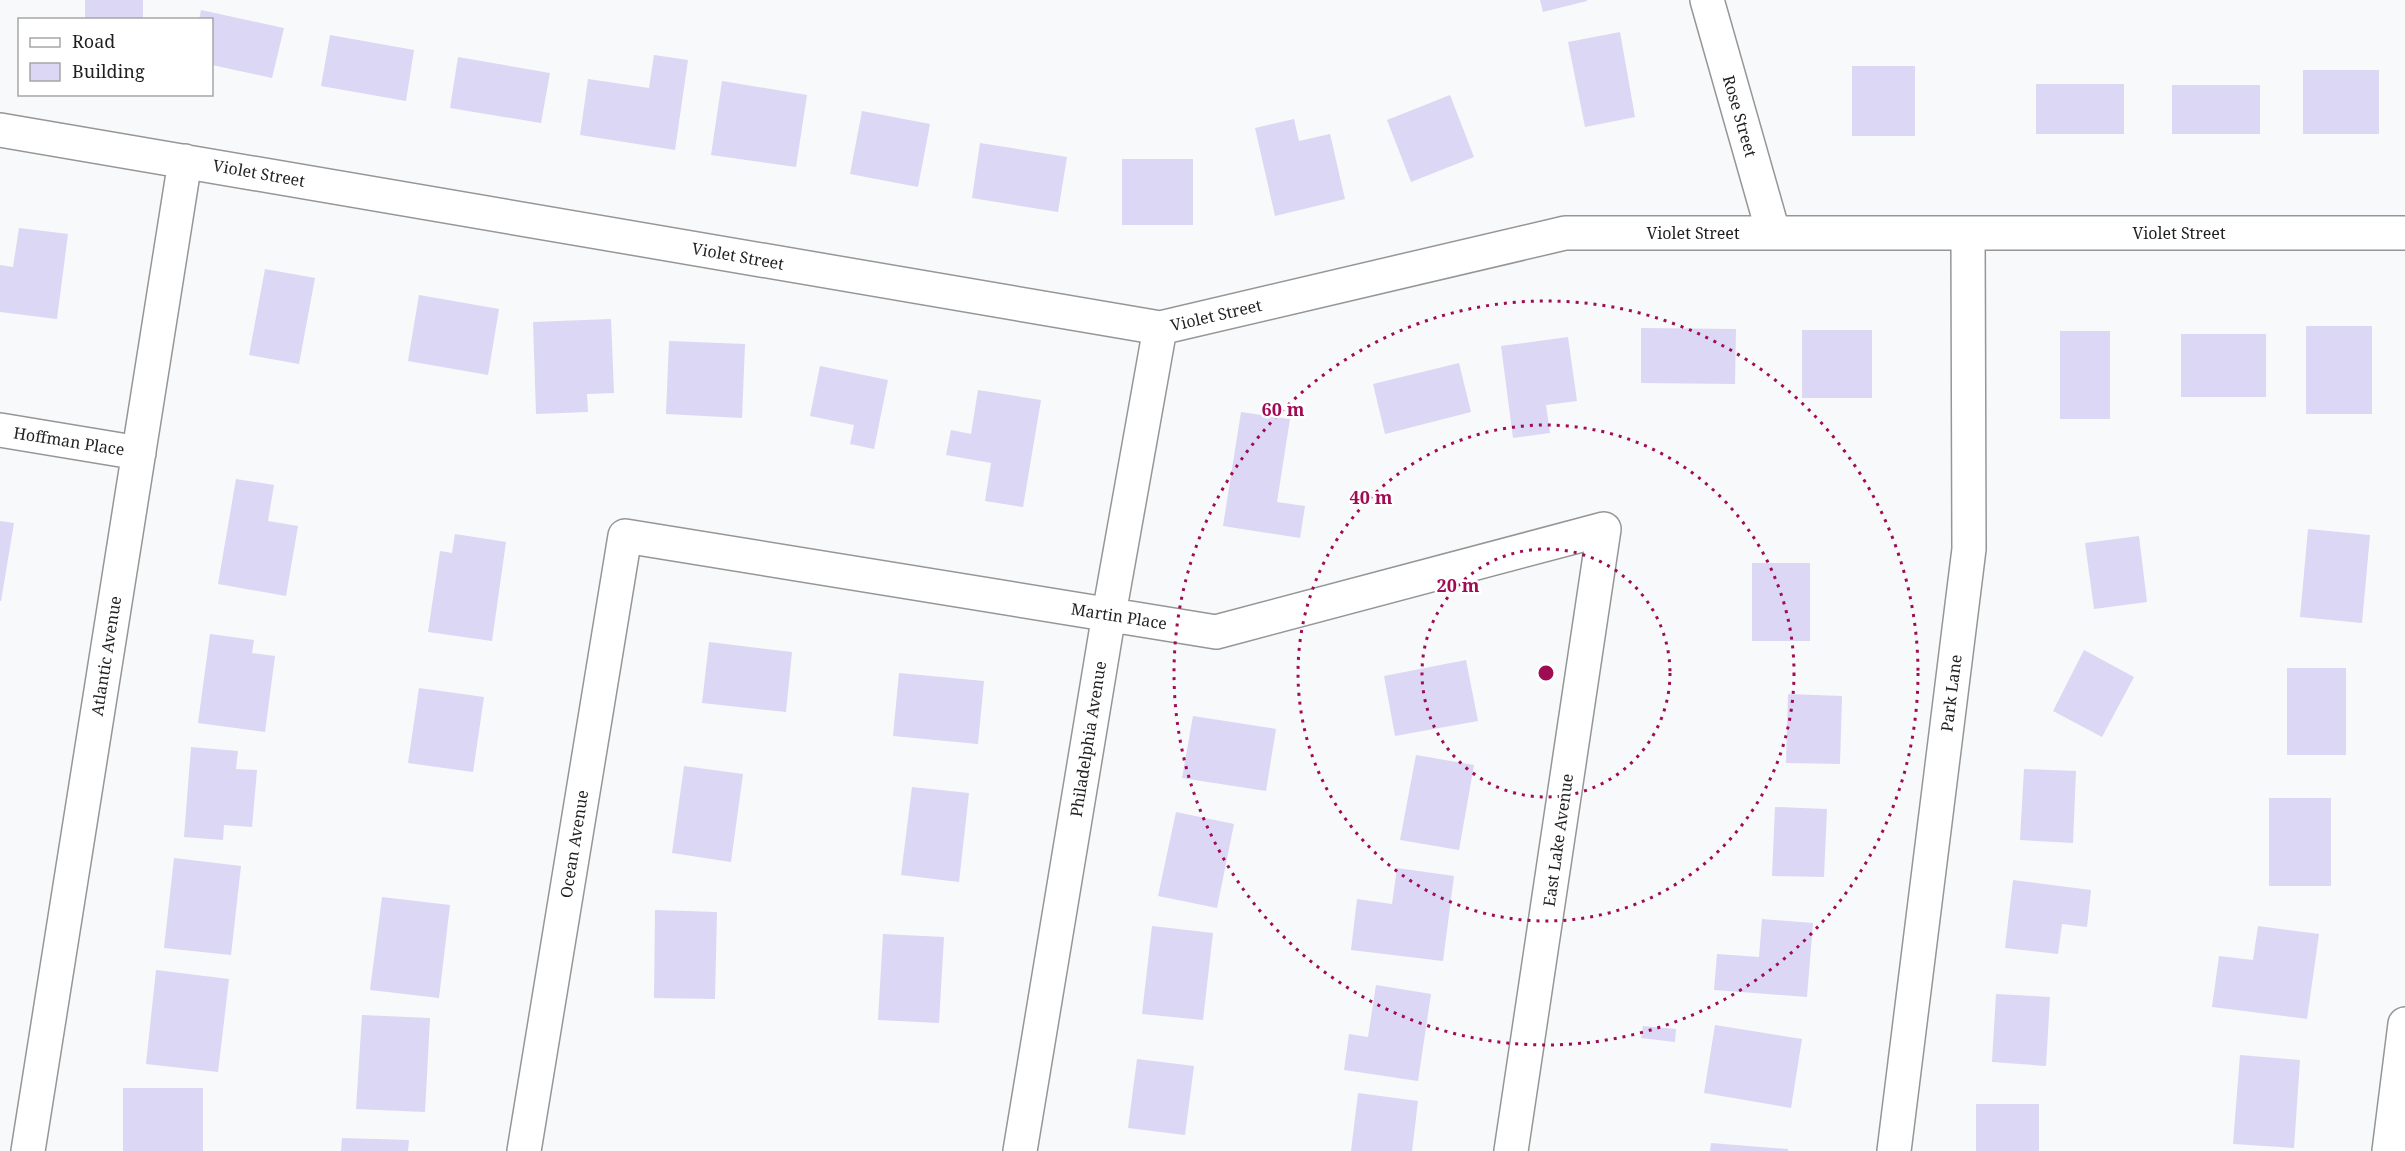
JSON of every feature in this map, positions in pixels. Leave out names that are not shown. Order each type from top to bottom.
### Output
[{"type":"street","name":"Rose Street","points":[[1707,0],[1773,232]]},
{"type":"street","name":"Violet Street","points":[[0,130],[1160,328],[1565,234],[2405,233]]},
{"type":"street","name":"Atlantic Avenue","points":[[28,1151],[185,160]]},
{"type":"street","name":"Park Lane","points":[[1894,1151],[1969,549],[1968,234]]},
{"type":"street","name":"Philadelphia Avenue","points":[[1020,1151],[1109,614],[1160,328]]},
{"type":"street","name":"Hoffman Place","points":[[0,430],[139,453]]},
{"type":"street","name":"Martin Place","points":[[625,536],[1216,632],[1604,529]]},
{"type":"street","name":"East Lake Avenue","points":[[1511,1151],[1604,529]]},
{"type":"street","name":"Ocean Avenue","points":[[524,1151],[625,536]]},
{"type":"street","points":[[2389,1151],[2405,1024]]},
{"type":"building","points":[[85,0],[143,0],[143,18],[85,18]]},
{"type":"building","points":[[1540,0],[1587,0],[1587,1],[1543,12]]},
{"type":"building","points":[[201,10],[284,28],[272,78],[213,65],[213,18],[199,18]]},
{"type":"building","points":[[1620,32],[1635,117],[1585,127],[1568,42]]},
{"type":"building","points":[[330,35],[414,50],[406,101],[321,86]]},
{"type":"building","points":[[654,55],[688,60],[675,150],[580,135],[588,79],[649,88]]},
{"type":"building","points":[[458,57],[550,73],[541,123],[450,108]]},
{"type":"building","points":[[1852,66],[1915,66],[1915,136],[1852,136]]},
{"type":"building","points":[[2303,70],[2379,70],[2379,134],[2303,134]]},
{"type":"building","points":[[722,81],[807,95],[796,167],[711,155]]},
{"type":"building","points":[[2036,84],[2124,84],[2124,134],[2036,134]]},
{"type":"building","points":[[2172,85],[2260,85],[2260,134],[2172,134]]},
{"type":"building","points":[[1450,95],[1474,157],[1411,182],[1387,120]]},
{"type":"building","points":[[862,111],[930,124],[918,187],[850,174]]},
{"type":"building","points":[[1294,119],[1299,141],[1330,134],[1345,199],[1275,216],[1255,128]]},
{"type":"building","points":[[980,143],[1067,157],[1058,212],[972,198]]},
{"type":"building","points":[[1122,159],[1193,159],[1193,225],[1122,225]]},
{"type":"building","points":[[19,228],[68,234],[57,319],[0,312],[0,265],[13,267]]},
{"type":"building","points":[[265,269],[315,278],[299,364],[249,355]]},
{"type":"building","points":[[419,295],[499,309],[488,375],[408,361]]},
{"type":"building","points":[[611,319],[614,393],[587,394],[588,412],[536,414],[533,322]]},
{"type":"building","points":[[2306,326],[2372,326],[2372,414],[2306,414]]},
{"type":"building","points":[[1641,328],[1736,329],[1735,384],[1641,383]]},
{"type":"building","points":[[1802,330],[1872,330],[1872,398],[1802,398]]},
{"type":"building","points":[[2060,331],[2110,331],[2110,419],[2060,419]]},
{"type":"building","points":[[2181,334],[2266,334],[2266,397],[2181,397]]},
{"type":"building","points":[[1568,337],[1577,401],[1546,405],[1550,433],[1513,438],[1501,346]]},
{"type":"building","points":[[669,341],[745,344],[742,418],[666,414]]},
{"type":"building","points":[[1459,363],[1471,412],[1385,434],[1373,384]]},
{"type":"building","points":[[820,366],[888,380],[874,449],[850,444],[854,425],[810,416]]},
{"type":"building","points":[[978,390],[1041,400],[1023,507],[985,501],[991,463],[946,455],[951,430],[971,434]]},
{"type":"building","points":[[1241,412],[1290,419],[1277,502],[1305,506],[1300,538],[1223,526]]},
{"type":"building","points":[[236,479],[274,485],[268,521],[298,526],[286,596],[218,584]]},
{"type":"building","points":[[0,521],[14,523],[1,601],[0,601]]},
{"type":"building","points":[[2308,529],[2370,535],[2362,623],[2300,617]]},
{"type":"building","points":[[455,534],[506,542],[492,641],[428,632],[440,551],[452,553]]},
{"type":"building","points":[[2139,536],[2147,602],[2094,609],[2085,543]]},
{"type":"building","points":[[1752,563],[1810,563],[1810,641],[1752,641]]},
{"type":"building","points":[[210,634],[254,640],[252,653],[275,656],[265,732],[198,723]]},
{"type":"building","points":[[709,642],[792,652],[786,712],[702,703]]},
{"type":"building","points":[[2084,650],[2134,677],[2102,737],[2053,711]]},
{"type":"building","points":[[1466,660],[1478,721],[1395,736],[1384,676]]},
{"type":"building","points":[[2287,668],[2346,668],[2346,755],[2287,755]]},
{"type":"building","points":[[899,673],[984,681],[978,744],[893,736]]},
{"type":"building","points":[[419,688],[484,697],[473,772],[408,763]]},
{"type":"building","points":[[1788,694],[1842,696],[1840,764],[1786,763]]},
{"type":"building","points":[[1193,716],[1276,729],[1266,791],[1182,778]]},
{"type":"building","points":[[191,747],[238,751],[236,769],[257,770],[252,827],[224,825],[223,840],[184,837]]},
{"type":"building","points":[[1416,755],[1474,765],[1459,850],[1400,840]]},
{"type":"building","points":[[684,766],[743,774],[731,862],[672,853]]},
{"type":"building","points":[[2024,769],[2076,771],[2073,843],[2020,840]]},
{"type":"building","points":[[912,787],[969,793],[959,882],[901,875]]},
{"type":"building","points":[[2269,798],[2331,798],[2331,886],[2269,886]]},
{"type":"building","points":[[1775,807],[1827,809],[1824,877],[1772,876]]},
{"type":"building","points":[[1176,812],[1234,824],[1217,908],[1158,896]]},
{"type":"building","points":[[174,858],[241,866],[231,955],[164,948]]},
{"type":"building","points":[[1397,868],[1454,876],[1443,961],[1351,950],[1357,899],[1392,904]]},
{"type":"building","points":[[2013,880],[2091,890],[2087,927],[2062,924],[2058,954],[2005,948]]},
{"type":"building","points":[[382,897],[450,905],[439,998],[370,990]]},
{"type":"building","points":[[655,910],[717,912],[715,999],[654,998]]},
{"type":"building","points":[[1762,919],[1813,923],[1807,997],[1714,990],[1717,954],[1759,957]]},
{"type":"building","points":[[1152,926],[1213,933],[1203,1020],[1142,1014]]},
{"type":"building","points":[[2258,926],[2319,934],[2307,1019],[2212,1007],[2219,956],[2253,960]]},
{"type":"building","points":[[883,934],[944,937],[939,1023],[878,1020]]},
{"type":"building","points":[[156,970],[229,979],[218,1072],[146,1064]]},
{"type":"building","points":[[1376,985],[1431,994],[1418,1081],[1344,1070],[1349,1034],[1368,1037]]},
{"type":"building","points":[[1996,994],[2050,997],[2046,1066],[1992,1062]]},
{"type":"building","points":[[362,1015],[430,1018],[425,1112],[356,1109]]},
{"type":"building","points":[[1715,1025],[1802,1039],[1791,1108],[1704,1093]]},
{"type":"building","points":[[1643,1026],[1676,1029],[1675,1042],[1641,1038]]},
{"type":"building","points":[[2240,1055],[2300,1060],[2294,1148],[2233,1144]]},
{"type":"building","points":[[1137,1059],[1194,1066],[1185,1135],[1128,1128]]},
{"type":"building","points":[[123,1088],[203,1088],[203,1151],[123,1151]]},
{"type":"building","points":[[1358,1093],[1418,1101],[1412,1151],[1351,1151]]},
{"type":"building","points":[[1976,1104],[2039,1104],[2039,1151],[1976,1151]]},
{"type":"building","points":[[342,1138],[409,1140],[408,1151],[341,1151]]},
{"type":"building","points":[[1711,1143],[1788,1149],[1788,1151],[1710,1151]]}]
